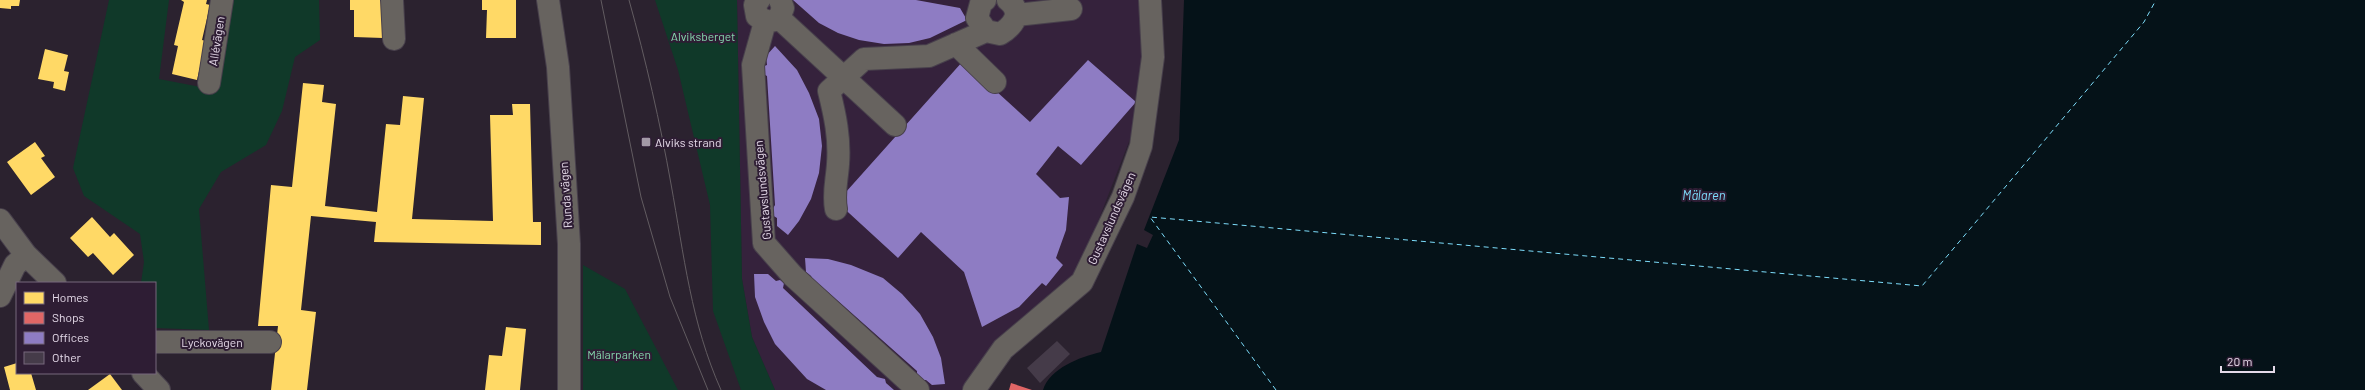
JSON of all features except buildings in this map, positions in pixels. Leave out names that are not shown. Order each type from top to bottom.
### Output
[{"type":"street","name":"Allévägen","points":[[209,82],[222,0]]},
{"type":"street","points":[[392,0],[394,39]]},
{"type":"street","name":"Runda vägen","points":[[548,0],[558,66],[569,244],[569,390]]},
{"type":"street","points":[[759,0],[755,5],[757,16],[775,13],[895,125]]},
{"type":"street","name":"Gustavslundsvägen","points":[[974,390],[1003,348],[1082,282],[1123,197],[1141,146],[1153,57],[1150,0]]},
{"type":"street","points":[[980,1],[977,18],[986,31]]},
{"type":"street","points":[[836,209],[833,194],[838,164],[837,123],[829,91],[844,76],[864,59],[929,56],[986,31],[1000,34],[1012,27],[1013,5],[1071,9]]},
{"type":"street","name":"Gustavslundsvägen","points":[[775,13],[753,66],[764,243],[793,276],[918,390]]},
{"type":"street","points":[[956,44],[995,82]]},
{"type":"street","points":[[0,220],[26,254],[54,282]]},
{"type":"street","points":[[0,296],[15,265],[26,254]]},
{"type":"street","name":"Lyckovägen","points":[[156,342],[270,342]]},
{"type":"street","points":[[143,374],[158,390]]},
{"type":"shaded area","name":"Alviks strand","points":[[737,0],[1141,0],[1146,64],[1137,121],[1076,278],[967,390],[775,390],[752,337],[742,279]]},
{"type":"green space","points":[[109,0],[169,0],[159,79],[211,89],[225,0],[319,0],[320,40],[295,57],[282,111],[266,145],[221,172],[199,209],[209,330],[156,328],[156,282],[141,282],[144,262],[140,234],[84,196],[73,168]]},
{"type":"green space","name":"Alviksberget","points":[[655,0],[737,0],[742,279],[752,337],[775,390],[741,390],[713,311],[710,205],[678,70]]},
{"type":"green space","name":"Mälarparken","points":[[583,265],[625,289],[678,390],[583,390]]},
{"type":"water","name":"Mälaren","points":[[1184,0],[2365,0],[2365,390],[1043,390],[1052,375],[1059,370],[1075,360],[1101,352],[1137,244],[1147,248],[1153,235],[1144,230],[1179,140]]},
{"type":"ferry route","points":[[1276,390],[1150,217],[1922,286],[2144,22],[2156,0]]},
{"type":"tram line","points":[[601,0],[641,197],[670,297],[708,390]]},
{"type":"tram line","points":[[629,0],[647,69],[667,161],[695,314],[702,340],[721,390]]},
{"type":"place","name":"Alviks strand","points":[[646,142]]}]
